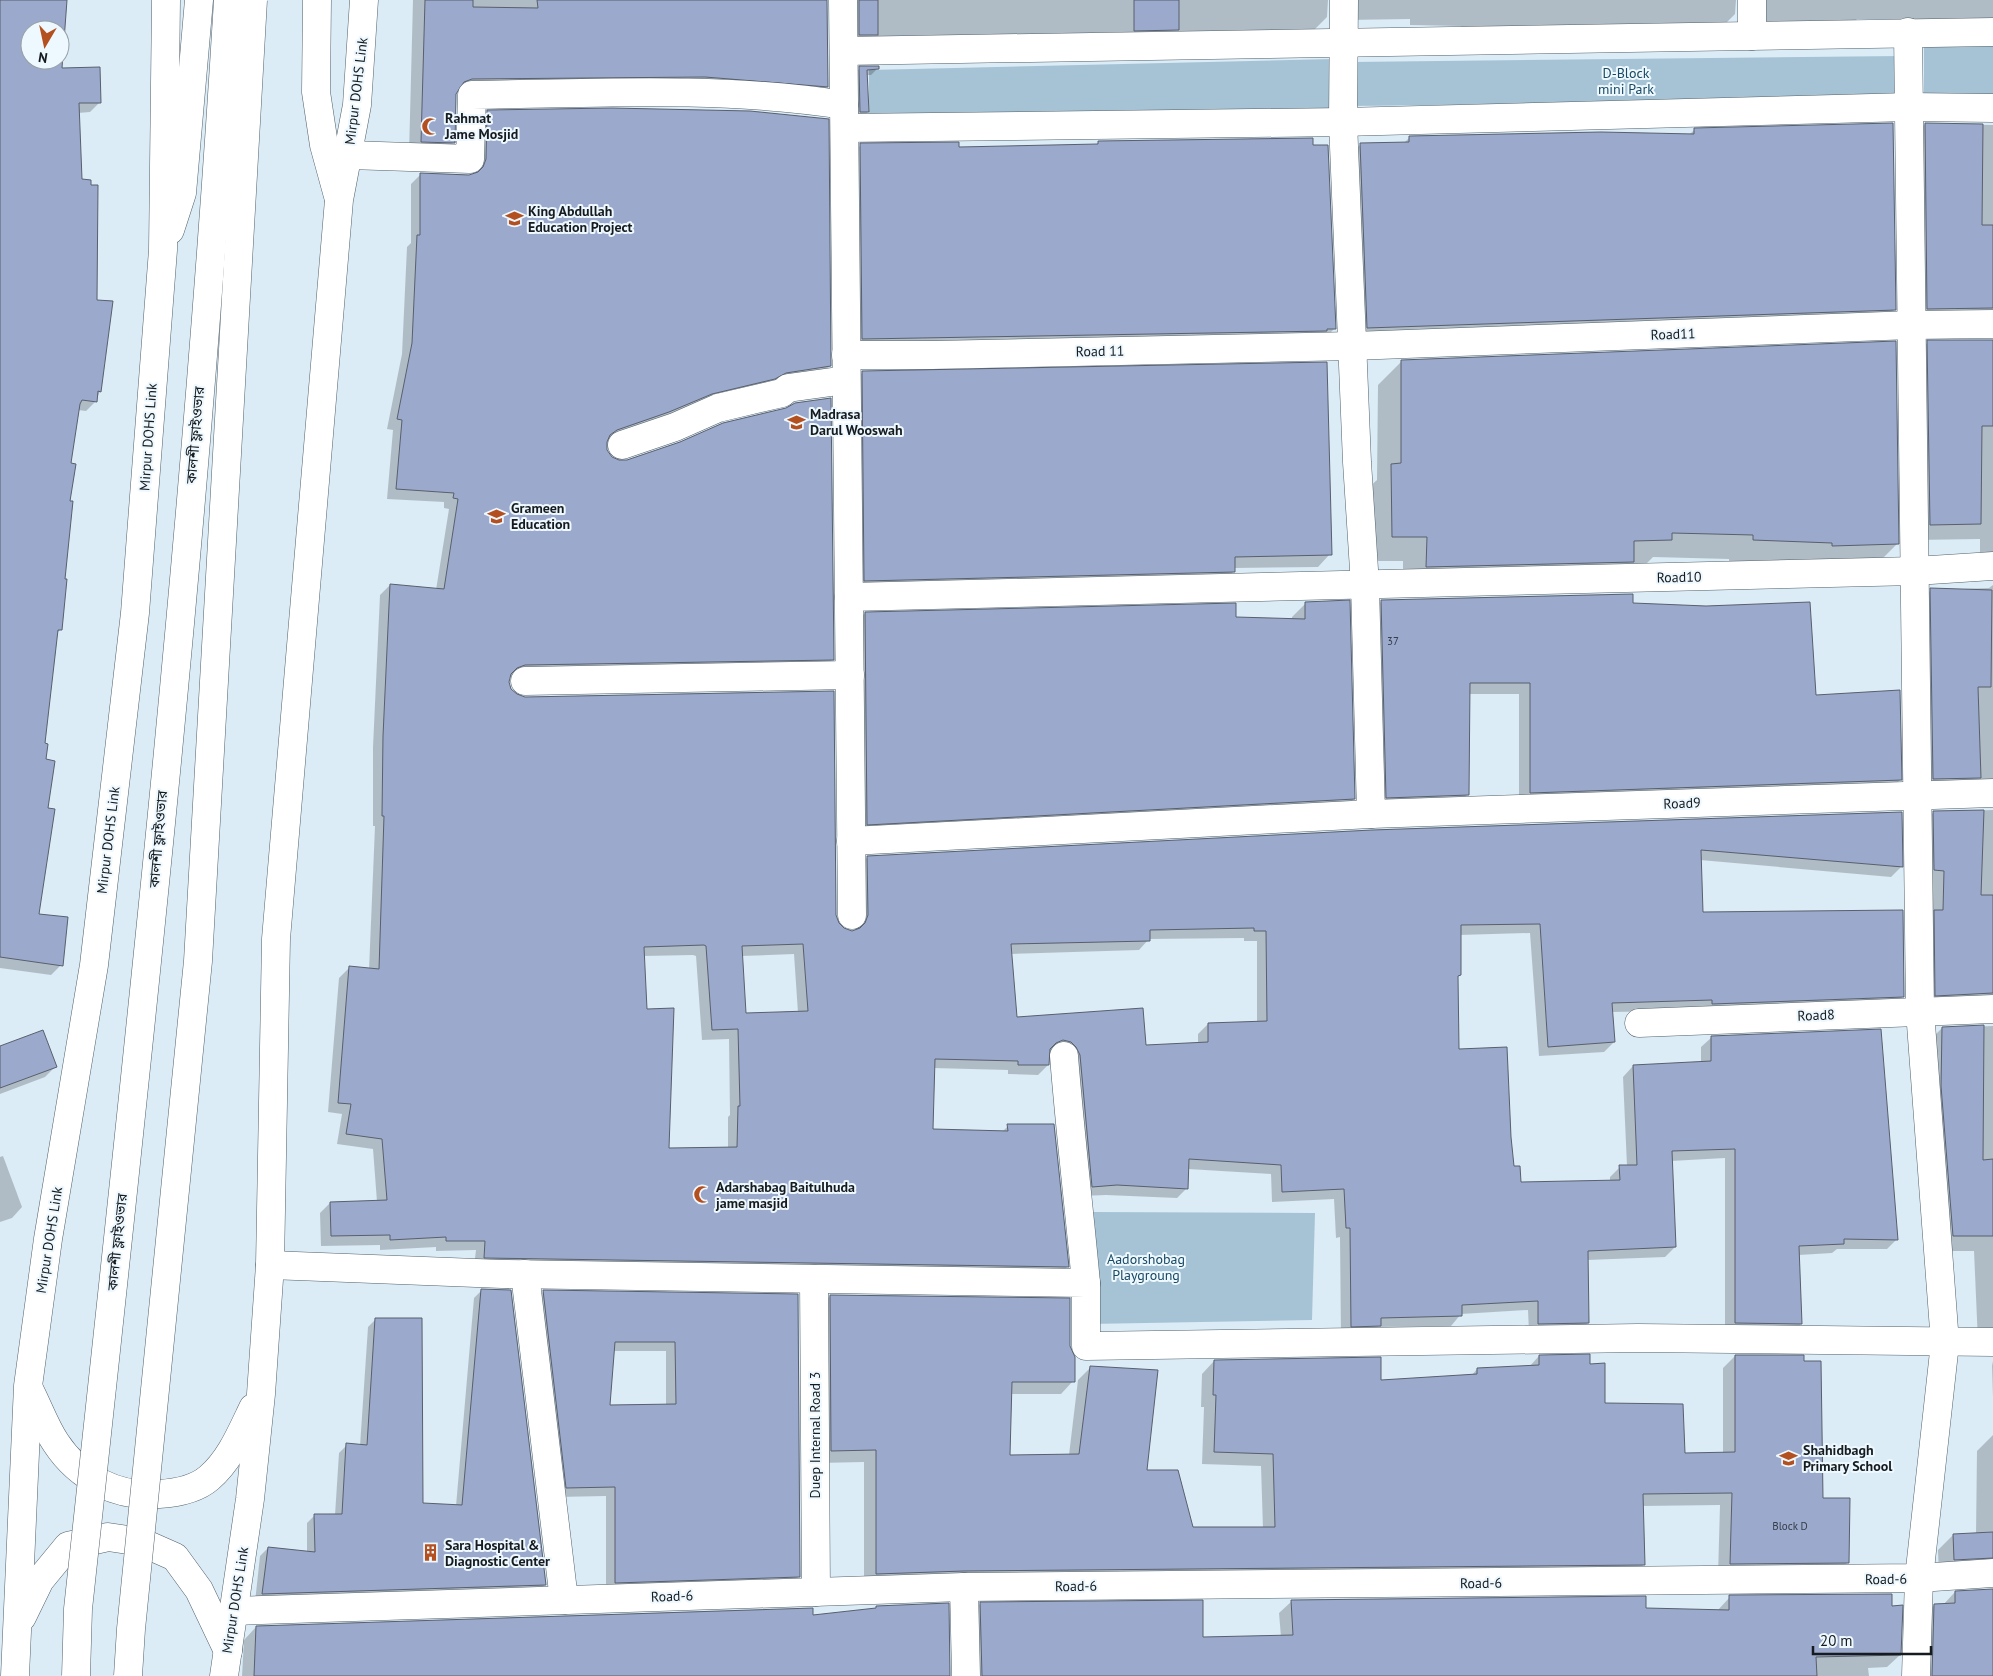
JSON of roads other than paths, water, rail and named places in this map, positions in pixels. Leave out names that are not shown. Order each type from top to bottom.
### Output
[{"type":"street","name":"Mirpur DOHS Link","points":[[15,1676],[28,1386],[48,1239],[94,965],[135,613],[163,250],[166,0]]},
{"type":"street","points":[[163,250],[182,193],[199,0]]},
{"type":"street","name":"কালশী ফ্লাইওভার","points":[[76,1676],[78,1609],[143,1007],[176,654],[208,286],[228,0]]},
{"type":"street","points":[[128,1676],[131,1629],[198,961],[253,0]]},
{"type":"street","points":[[317,0],[316,92],[324,145],[339,200]]},
{"type":"street","name":"Mirpur DOHS Link","points":[[226,1663],[250,1499],[261,1394],[270,1265],[276,939],[339,200],[349,156],[356,105],[364,0]]},
{"type":"street","points":[[843,0],[852,915]]},
{"type":"street","points":[[1344,0],[1343,122],[1365,585],[1371,814]]},
{"type":"street","points":[[1752,0],[1752,36]]},
{"type":"street","points":[[1908,32],[1920,1010],[1944,1343],[1919,1578],[1916,1676]]},
{"type":"street","points":[[844,51],[1993,32]]},
{"type":"street","points":[[349,156],[470,159],[472,94],[589,92],[763,95],[845,117],[1343,122],[1909,107],[1993,108]]},
{"type":"street","name":"Road11","points":[[1353,346],[1912,325],[1993,324]]},
{"type":"street","name":"Road 11","points":[[622,445],[675,427],[718,408],[782,393],[788,388],[846,367],[932,355],[1353,346]]},
{"type":"street","name":"Road10","points":[[849,597],[1915,571],[1993,566]]},
{"type":"street","points":[[525,681],[850,675]]},
{"type":"street","name":"Road9","points":[[851,841],[1371,814],[1993,793]]},
{"type":"street","name":"Road8","points":[[1639,1023],[1920,1010],[1993,1009]]},
{"type":"street","points":[[1064,1056],[1071,1152],[1078,1199],[1086,1283],[1086,1346],[1638,1338],[1944,1343],[1993,1342]]},
{"type":"street","points":[[270,1265],[525,1274],[1086,1283]]},
{"type":"street","points":[[525,1274],[564,1600]]},
{"type":"street","name":"Duep Internal Road 3","points":[[814,1279],[816,1592]]},
{"type":"street","points":[[28,1386],[56,1443],[78,1468],[108,1488],[144,1496],[180,1493],[208,1480],[228,1458],[261,1394]]},
{"type":"street","points":[[17,1628],[40,1580],[68,1546],[108,1537],[141,1542],[175,1557],[199,1590],[226,1663]]},
{"type":"street","name":"Road-6","points":[[234,1611],[964,1587],[1919,1578],[1993,1573]]},
{"type":"street","points":[[964,1587],[966,1676]]},
{"type":"place","name":"Rahmat Jame Mosjid","points":[[431,126]]},
{"type":"place","name":"King Abdullah Education Project","points":[[514,219]]},
{"type":"place","name":"Madrasa Darul Wooswah","points":[[796,422]]},
{"type":"place","name":"Grameen Education","points":[[497,516]]},
{"type":"place","name":"Adarshabag Baitulhuda jame masjid","points":[[702,1195]]},
{"type":"place","name":"Shahidbagh Primary School","points":[[1789,1458]]},
{"type":"place","name":"Sara Hospital & Diagnostic Center","points":[[431,1553]]},
{"type":"park label","name":"D-Block mini Park","points":[[1626,82]]},
{"type":"park label","name":"Aadorshobag Playgroung","points":[[1146,1268]]}]
